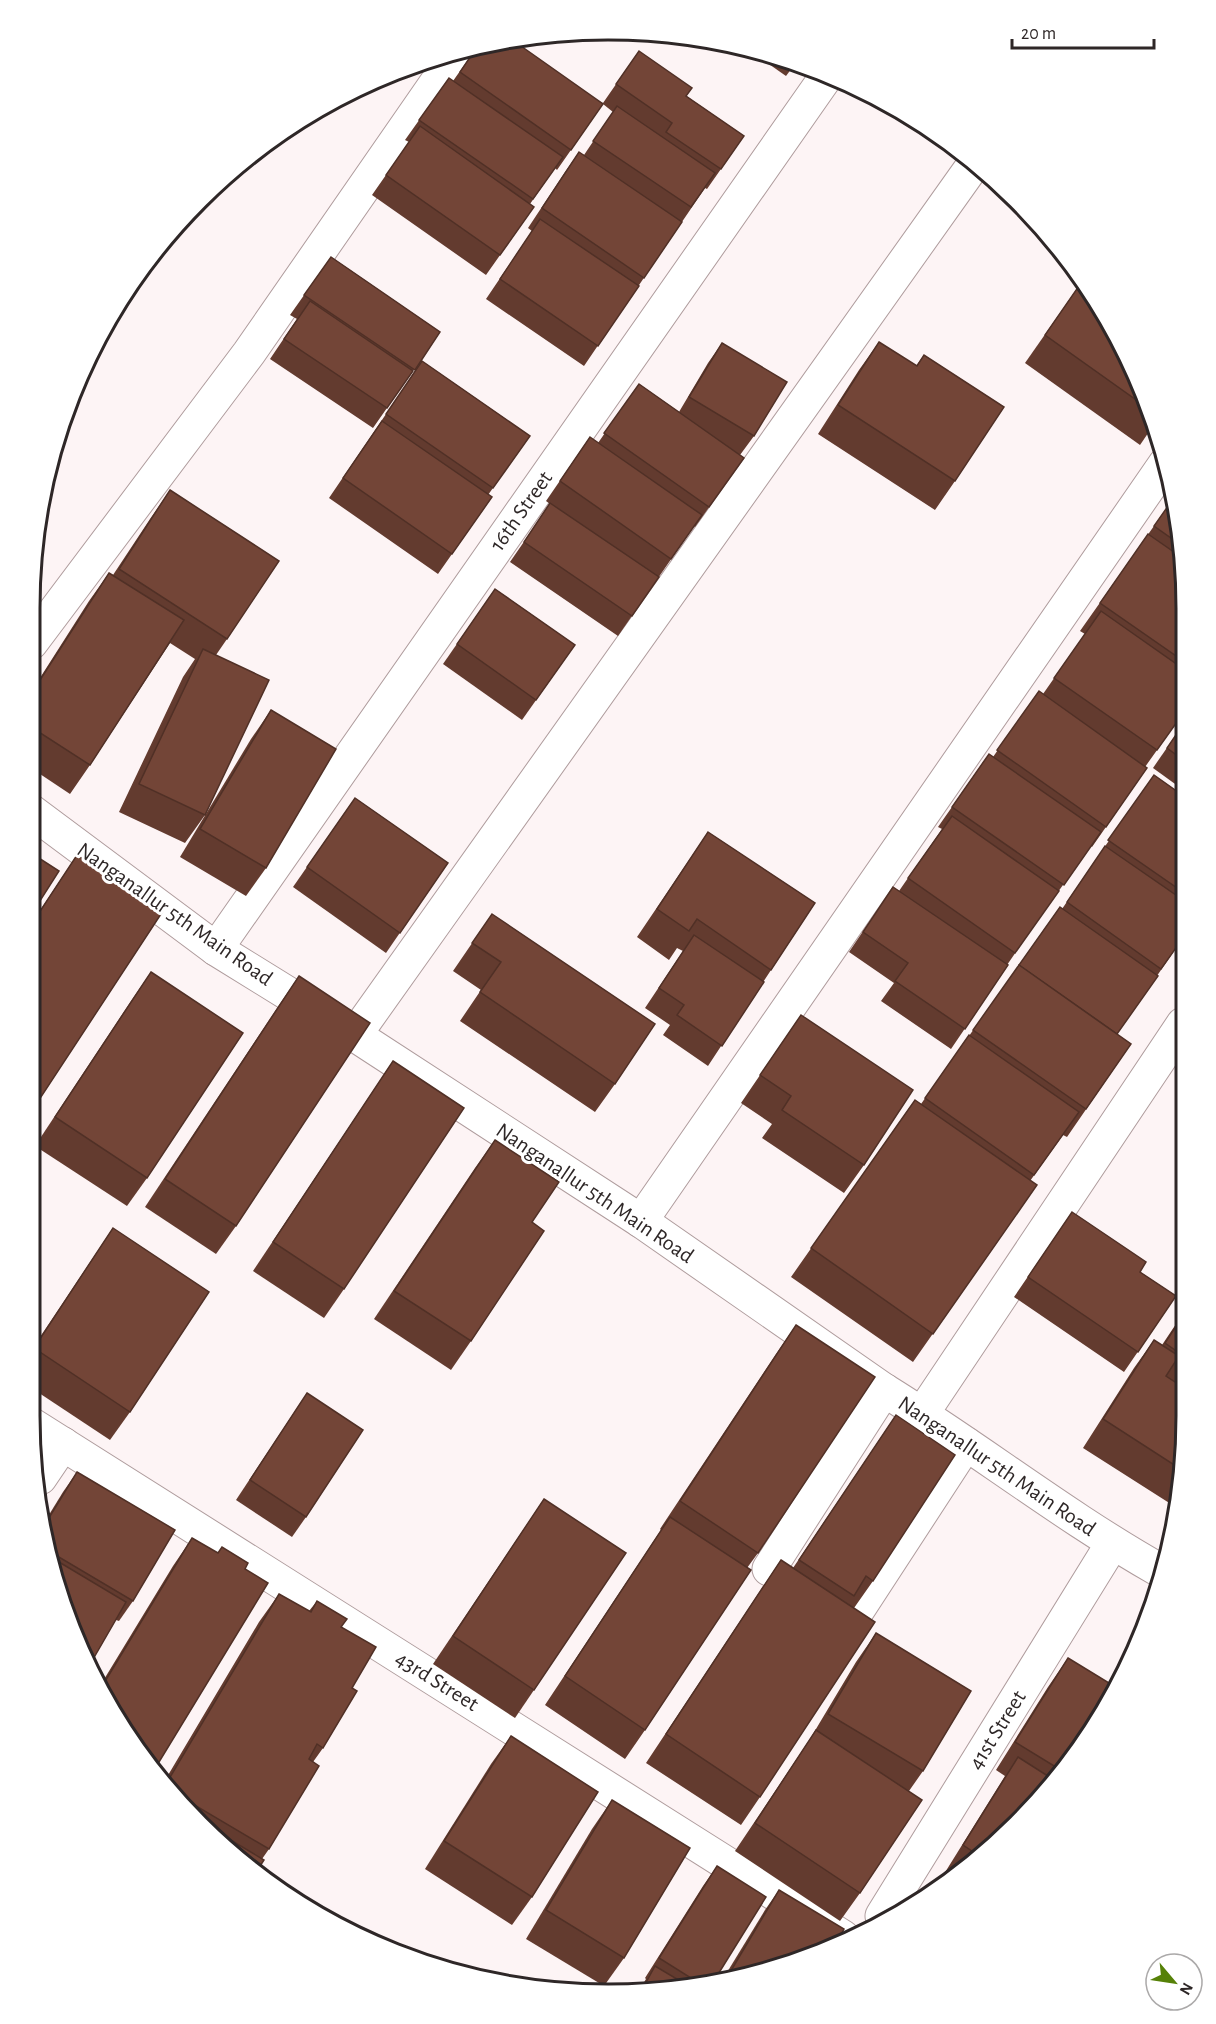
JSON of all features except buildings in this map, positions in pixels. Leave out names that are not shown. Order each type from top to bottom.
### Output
[{"type":"street","points":[[40,632],[249,353],[450,64]]},
{"type":"street","name":"16th Street","points":[[216,949],[822,83]]},
{"type":"street","points":[[355,1035],[969,171]]},
{"type":"street","points":[[641,1221],[1159,473]]},
{"type":"street","name":"Nanganallur 5th Main Road","points":[[40,818],[216,949],[355,1035],[641,1221],[884,1390],[1112,1544],[1155,1567]]},
{"type":"street","points":[[922,1414],[1176,1034]]},
{"type":"street","points":[[768,1569],[884,1390]]},
{"type":"street","points":[[859,1428],[887,1446]]},
{"type":"street","name":"43rd Street","points":[[41,1430],[838,1934]]},
{"type":"street","points":[[44,1473],[63,1444]]},
{"type":"street","points":[[850,1622],[966,1444]]},
{"type":"street","points":[[914,1464],[942,1481]]},
{"type":"street","name":"41st Street","points":[[885,1911],[1112,1544]]}]
